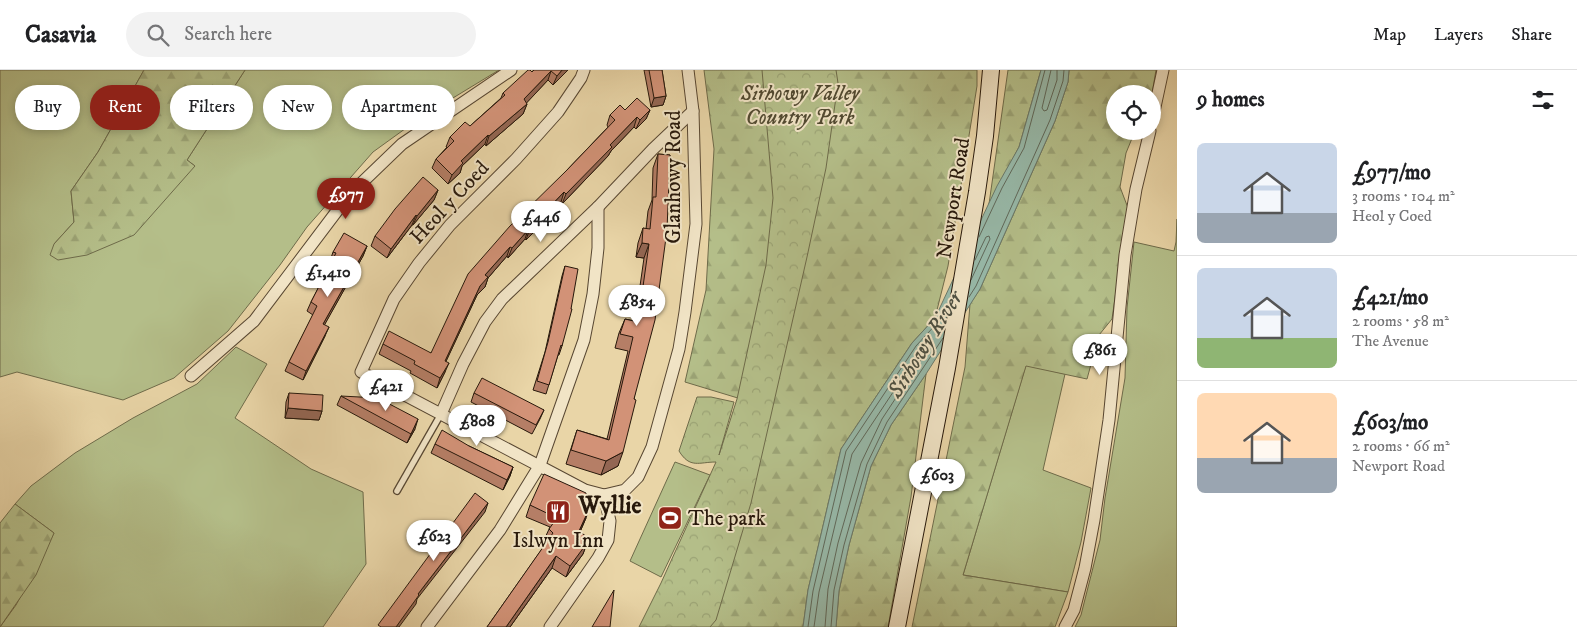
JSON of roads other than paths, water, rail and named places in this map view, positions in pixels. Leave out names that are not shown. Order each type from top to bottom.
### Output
[{"type":"main road","name":"Newport Road","points":[[897,627],[947,368],[977,192],[986,136],[991,70]]},
{"type":"street","points":[[191,376],[254,321],[348,195],[402,144],[511,70]]},
{"type":"street","name":"Heol y Coed","points":[[441,414],[361,372],[394,299],[419,263],[450,226],[516,159],[558,112],[584,70]]},
{"type":"street","name":"Glanhowy Road","points":[[604,495],[625,490],[638,477],[652,446],[679,349],[696,224],[693,111],[688,70]]},
{"type":"street","points":[[1160,85],[1164,70]]},
{"type":"street","points":[[550,627],[598,558],[608,540],[610,521],[604,495],[586,490],[441,414],[463,364],[485,322],[502,299],[598,207],[653,148],[693,111]]},
{"type":"street","points":[[1065,627],[1074,610],[1085,568],[1094,520],[1109,420],[1125,255],[1136,189],[1148,140]]},
{"type":"street","points":[[427,627],[500,530],[540,465],[584,340],[598,248],[598,207]]},
{"type":"lane","points":[[397,491],[441,414]]},
{"type":"water","name":"Sirhowy River","points":[[1041,70],[1069,70],[1068,82],[1055,121],[980,289],[891,425],[871,466],[849,545],[839,591],[836,627],[803,627],[808,590],[841,449],[912,343],[935,318],[997,186],[1019,147]]},
{"type":"place","name":"Islwyn Inn","points":[[558,512]]},
{"type":"place","name":"The park","points":[[670,518]]},
{"type":"district","name":"Wyllie","points":[[610,505]]},
{"type":"park label","name":"Sirhowy Valley Country Park","points":[[800,105]]}]
